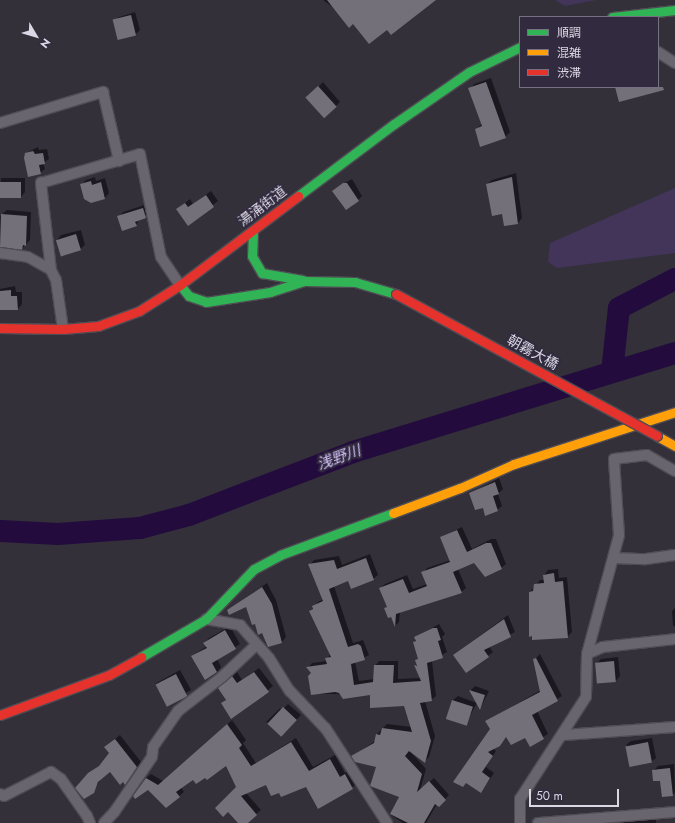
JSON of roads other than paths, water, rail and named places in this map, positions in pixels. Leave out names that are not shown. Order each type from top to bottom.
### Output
[{"type":"street","points":[[621,16],[675,10]]},
{"type":"street","name":"湯涌街道","points":[[0,328],[63,329],[98,326],[139,311],[180,285],[394,124],[463,76],[519,48]]},
{"type":"street","points":[[659,53],[675,63]]},
{"type":"street","points":[[0,123],[103,92],[119,161]]},
{"type":"street","points":[[63,329],[56,280],[51,270],[41,183],[140,154],[161,257],[189,296],[206,302],[270,292],[304,281]]},
{"type":"street","points":[[253,231],[252,256],[262,273],[304,281]]},
{"type":"street","points":[[0,253],[28,257],[51,270]]},
{"type":"street","name":"朝霧大橋","points":[[304,281],[355,282],[396,294],[675,446]]},
{"type":"street","points":[[0,715],[109,675],[206,619],[254,569],[280,555],[460,488],[514,464],[675,412]]},
{"type":"street","points":[[520,823],[520,799],[564,735],[586,697],[588,654],[619,535],[614,459],[647,455],[675,471]]},
{"type":"street","points":[[612,558],[646,559],[675,555]]},
{"type":"street","points":[[206,619],[240,625],[269,658],[290,691],[326,729],[387,823]]},
{"type":"street","points":[[588,654],[603,647],[675,639]]},
{"type":"street","points":[[104,823],[116,810],[152,757],[153,747],[178,711],[222,677],[256,645]]},
{"type":"street","points":[[564,735],[675,727]]},
{"type":"street","points":[[0,794],[4,796],[51,772],[61,779],[88,816],[90,823]]},
{"type":"street","points":[[538,823],[675,812]]},
{"type":"waterway","points":[[612,372],[619,308],[675,279]]},
{"type":"waterway","name":"浅野川","points":[[0,531],[58,534],[140,528],[189,515],[353,452],[675,353]]}]
